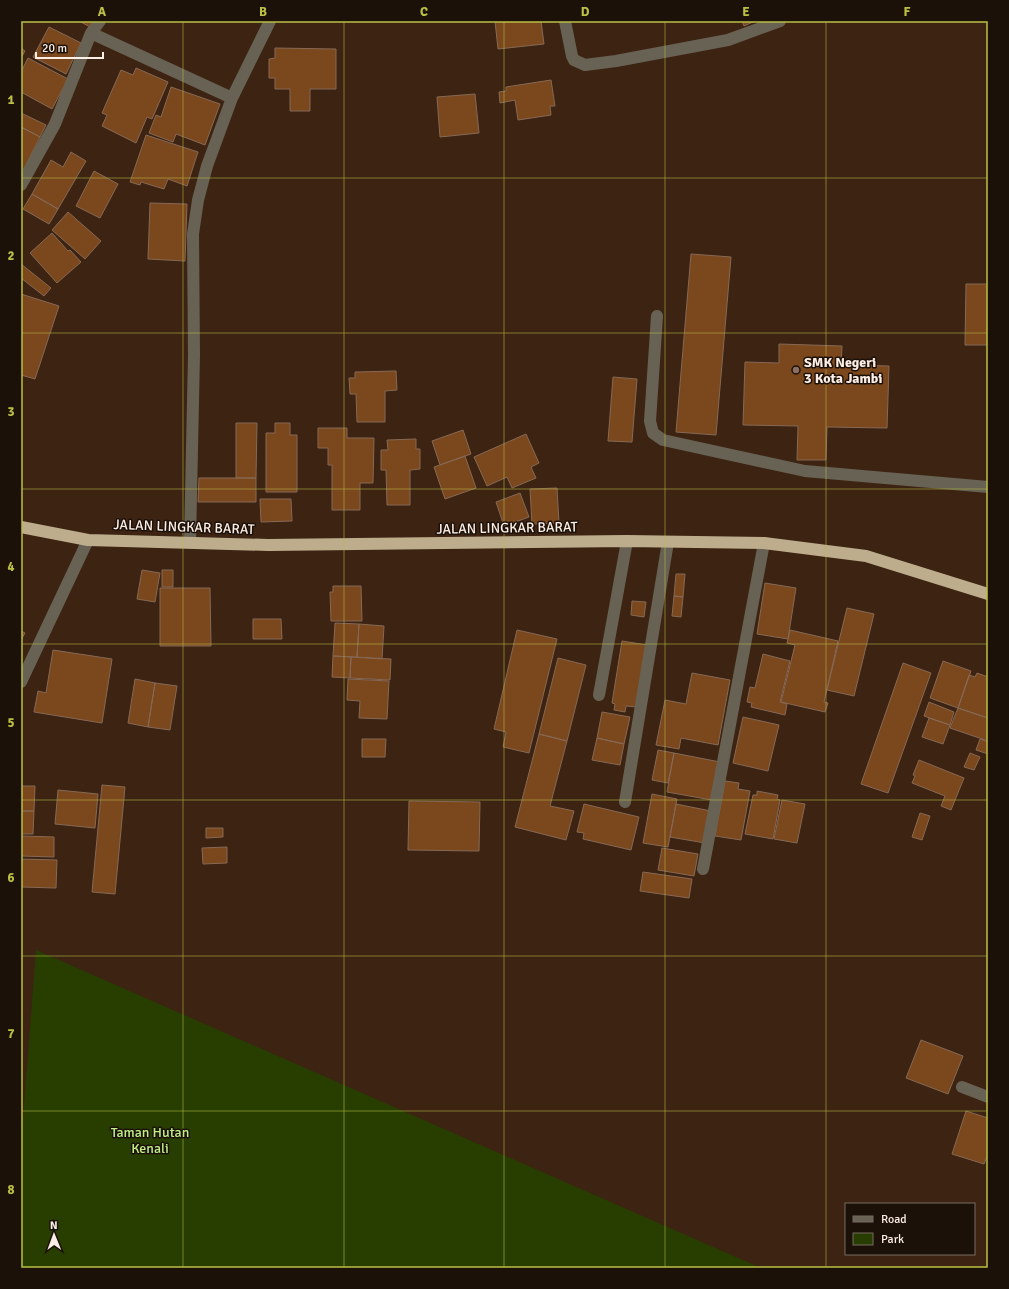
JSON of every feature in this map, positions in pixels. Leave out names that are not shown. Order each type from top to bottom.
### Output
[{"type":"highway","name":"JALAN LINGKAR BARAT","points":[[21,527],[88,540],[276,545],[627,541],[764,543],[866,556],[988,594]]},
{"type":"street","points":[[21,185],[55,124],[91,33],[100,21]]},
{"type":"street","points":[[190,542],[194,356],[193,234],[198,200],[208,166],[232,98],[270,21]]},
{"type":"street","points":[[565,21],[572,56],[574,60],[585,64],[616,61],[728,40],[780,21]]},
{"type":"street","points":[[91,33],[232,98]]},
{"type":"street","points":[[657,316],[650,421],[653,433],[663,440],[805,471],[988,487]]},
{"type":"street","points":[[21,682],[88,540]]},
{"type":"street","points":[[599,695],[627,541]]},
{"type":"street","points":[[625,802],[668,542]]},
{"type":"street","points":[[703,869],[764,543]]},
{"type":"street","points":[[962,1087],[988,1097]]},
{"type":"green space","name":"Taman Hutan Kenali","points":[[36,950],[761,1268],[21,1268],[21,1146]]},
{"type":"building","points":[[79,21],[95,21],[92,28]]},
{"type":"building","points":[[495,21],[541,21],[544,44],[498,49]]},
{"type":"building","points":[[742,21],[755,21],[744,26]]},
{"type":"building","points":[[49,27],[81,43],[66,74],[33,57]]},
{"type":"building","points":[[21,48],[25,51],[21,58]]},
{"type":"building","points":[[275,48],[336,49],[336,89],[310,89],[310,111],[290,111],[290,89],[275,89],[275,78],[269,78],[269,59],[275,58]]},
{"type":"building","points":[[28,58],[68,79],[52,109],[21,92],[21,72]]},
{"type":"building","points":[[136,68],[168,82],[152,119],[147,117],[136,143],[102,126],[107,115],[102,113],[121,70],[133,75]]},
{"type":"building","points":[[551,80],[555,106],[550,106],[551,115],[518,120],[515,100],[500,103],[499,92],[506,91],[506,87]]},
{"type":"building","points":[[171,87],[220,104],[205,145],[176,134],[173,142],[149,133],[156,115],[161,117]]},
{"type":"building","points":[[475,94],[479,133],[440,137],[437,97]]},
{"type":"building","points":[[21,113],[46,125],[40,137],[21,127]]},
{"type":"building","points":[[21,127],[40,137],[24,169],[21,167]]},
{"type":"building","points":[[146,135],[198,152],[187,186],[168,179],[164,189],[141,182],[140,185],[130,182]]},
{"type":"building","points":[[71,152],[86,161],[58,209],[32,194],[51,160],[63,167]]},
{"type":"building","points":[[94,171],[118,184],[100,218],[76,206]]},
{"type":"building","points":[[32,194],[58,209],[49,224],[23,209]]},
{"type":"building","points":[[150,203],[187,204],[185,261],[148,259]]},
{"type":"building","points":[[68,212],[101,241],[85,259],[52,230]]},
{"type":"building","points":[[52,233],[68,251],[70,250],[81,262],[57,283],[30,253]]},
{"type":"building","points":[[691,254],[731,257],[716,435],[676,432]]},
{"type":"building","points":[[21,264],[51,288],[44,296],[21,278]]},
{"type":"building","points":[[966,284],[988,284],[988,345],[965,345]]},
{"type":"building","points":[[21,294],[59,306],[35,379],[21,375]]},
{"type":"building","points":[[779,344],[842,346],[841,365],[889,366],[887,428],[827,427],[826,460],[797,460],[798,426],[743,425],[745,362],[779,363]]},
{"type":"building","points":[[396,371],[397,390],[385,391],[385,422],[357,422],[356,394],[350,394],[349,378],[355,378],[355,372]]},
{"type":"building","points":[[613,377],[637,379],[632,442],[608,441]]},
{"type":"building","points":[[236,423],[257,423],[256,478],[236,478]]},
{"type":"building","points":[[275,423],[290,423],[290,435],[297,435],[297,492],[266,492],[266,433],[275,433]]},
{"type":"building","points":[[318,428],[347,428],[347,438],[374,438],[373,483],[360,483],[360,510],[332,510],[332,465],[328,465],[328,448],[318,448]]},
{"type":"building","points":[[463,430],[471,454],[440,465],[432,441]]},
{"type":"building","points":[[526,434],[539,463],[531,467],[536,478],[512,488],[507,477],[487,486],[474,457]]},
{"type":"building","points":[[416,439],[416,449],[420,449],[420,469],[410,470],[410,505],[387,505],[386,470],[381,470],[381,450],[388,450],[387,440]]},
{"type":"building","points":[[465,456],[476,488],[445,499],[434,467]]},
{"type":"building","points":[[199,478],[256,478],[256,502],[198,502]]},
{"type":"building","points":[[557,488],[559,523],[532,524],[530,489]]},
{"type":"building","points":[[520,493],[529,517],[504,526],[496,502]]},
{"type":"building","points":[[260,499],[291,499],[292,521],[261,522]]},
{"type":"building","points":[[142,570],[160,573],[155,602],[137,599]]},
{"type":"building","points":[[162,570],[173,570],[173,587],[162,587]]},
{"type":"building","points":[[676,574],[685,574],[683,597],[674,596]]},
{"type":"building","points":[[765,583],[796,588],[788,639],[757,634]]},
{"type":"building","points":[[333,586],[361,586],[362,621],[331,621],[330,592],[333,592]]},
{"type":"building","points":[[160,588],[210,588],[211,646],[160,646]]},
{"type":"building","points":[[674,596],[683,597],[681,617],[672,616]]},
{"type":"building","points":[[632,601],[646,602],[644,617],[631,615]]},
{"type":"building","points":[[847,608],[874,614],[854,696],[827,690]]},
{"type":"building","points":[[253,619],[281,619],[282,639],[253,639]]},
{"type":"building","points":[[335,623],[359,624],[357,657],[333,656]]},
{"type":"building","points":[[359,624],[384,626],[382,659],[357,657]]},
{"type":"building","points":[[517,630],[557,639],[529,753],[503,747],[506,732],[494,729]]},
{"type":"building","points":[[790,630],[838,641],[824,702],[828,703],[825,712],[781,702],[795,645],[787,643]]},
{"type":"building","points":[[21,631],[25,633],[21,640]]},
{"type":"building","points":[[622,641],[647,645],[636,707],[626,706],[625,712],[614,710],[615,704],[612,703]]},
{"type":"building","points":[[53,650],[112,659],[102,723],[34,712],[38,691],[46,693]]},
{"type":"building","points":[[763,654],[790,661],[780,702],[787,704],[785,715],[751,707],[752,703],[747,702],[750,687],[755,688]]},
{"type":"building","points":[[333,656],[351,657],[350,678],[332,677]]},
{"type":"building","points":[[351,657],[391,659],[390,680],[350,678]]},
{"type":"building","points":[[558,658],[586,665],[567,741],[539,734]]},
{"type":"building","points":[[943,661],[971,671],[958,708],[930,698]]},
{"type":"building","points":[[903,663],[931,673],[888,793],[861,784]]},
{"type":"building","points":[[692,673],[730,680],[718,745],[681,738],[679,749],[656,745],[665,700],[686,704]]},
{"type":"building","points":[[977,673],[988,677],[988,718],[958,708],[969,675],[975,677]]},
{"type":"building","points":[[135,679],[155,683],[148,727],[128,723]]},
{"type":"building","points":[[348,679],[389,681],[387,719],[359,718],[360,701],[347,700]]},
{"type":"building","points":[[155,683],[177,686],[170,730],[148,727]]},
{"type":"building","points":[[929,702],[954,712],[950,725],[924,716]]},
{"type":"building","points":[[958,708],[988,718],[988,741],[950,728]]},
{"type":"building","points":[[602,712],[630,717],[624,744],[597,738]]},
{"type":"building","points":[[743,717],[779,725],[768,771],[733,763]]},
{"type":"building","points":[[929,718],[950,725],[943,744],[922,737]]},
{"type":"building","points":[[539,734],[567,741],[550,806],[574,811],[566,840],[515,827]]},
{"type":"building","points":[[597,738],[624,744],[620,765],[592,760]]},
{"type":"building","points":[[362,739],[386,739],[385,757],[362,757]]},
{"type":"building","points":[[980,739],[988,742],[988,754],[976,750]]},
{"type":"building","points":[[658,750],[674,753],[668,783],[652,780]]},
{"type":"building","points":[[674,753],[720,762],[712,800],[667,792]]},
{"type":"building","points":[[970,753],[980,757],[974,770],[964,767]]},
{"type":"building","points":[[919,760],[964,778],[951,810],[941,806],[945,796],[912,783],[915,776],[913,775]]},
{"type":"building","points":[[725,781],[739,783],[738,789],[750,791],[741,840],[715,836]]},
{"type":"building","points":[[102,785],[125,787],[115,894],[92,892]]},
{"type":"building","points":[[21,786],[35,786],[34,811],[21,811]]},
{"type":"building","points":[[58,790],[98,794],[95,828],[55,824]]},
{"type":"building","points":[[757,791],[778,795],[777,799],[780,800],[773,839],[745,834],[753,795],[757,795]]},
{"type":"building","points":[[652,794],[677,799],[668,847],[643,843]]},
{"type":"building","points":[[782,800],[805,804],[797,843],[774,839]]},
{"type":"building","points":[[409,801],[480,802],[479,851],[408,850]]},
{"type":"building","points":[[584,804],[639,817],[631,850],[583,839],[584,833],[577,832]]},
{"type":"building","points":[[676,804],[711,811],[705,843],[670,837]]},
{"type":"building","points":[[21,811],[34,811],[33,834],[21,834]]},
{"type":"building","points":[[920,813],[930,816],[922,840],[912,837]]},
{"type":"building","points":[[206,828],[223,828],[223,837],[206,838]]},
{"type":"building","points":[[21,836],[54,837],[54,857],[21,856]]},
{"type":"building","points":[[227,847],[227,863],[203,864],[202,848]]},
{"type":"building","points":[[662,848],[698,854],[694,876],[658,870]]},
{"type":"building","points":[[21,859],[57,860],[56,888],[21,887]]},
{"type":"building","points":[[643,872],[692,879],[689,898],[640,891]]},
{"type":"building","points":[[921,1040],[963,1056],[948,1094],[906,1078]]},
{"type":"building","points":[[966,1111],[988,1118],[988,1154],[984,1164],[952,1154]]},
{"type":"place","name":"SMK Negeri 3 Kota Jambi","points":[[796,370]]}]
